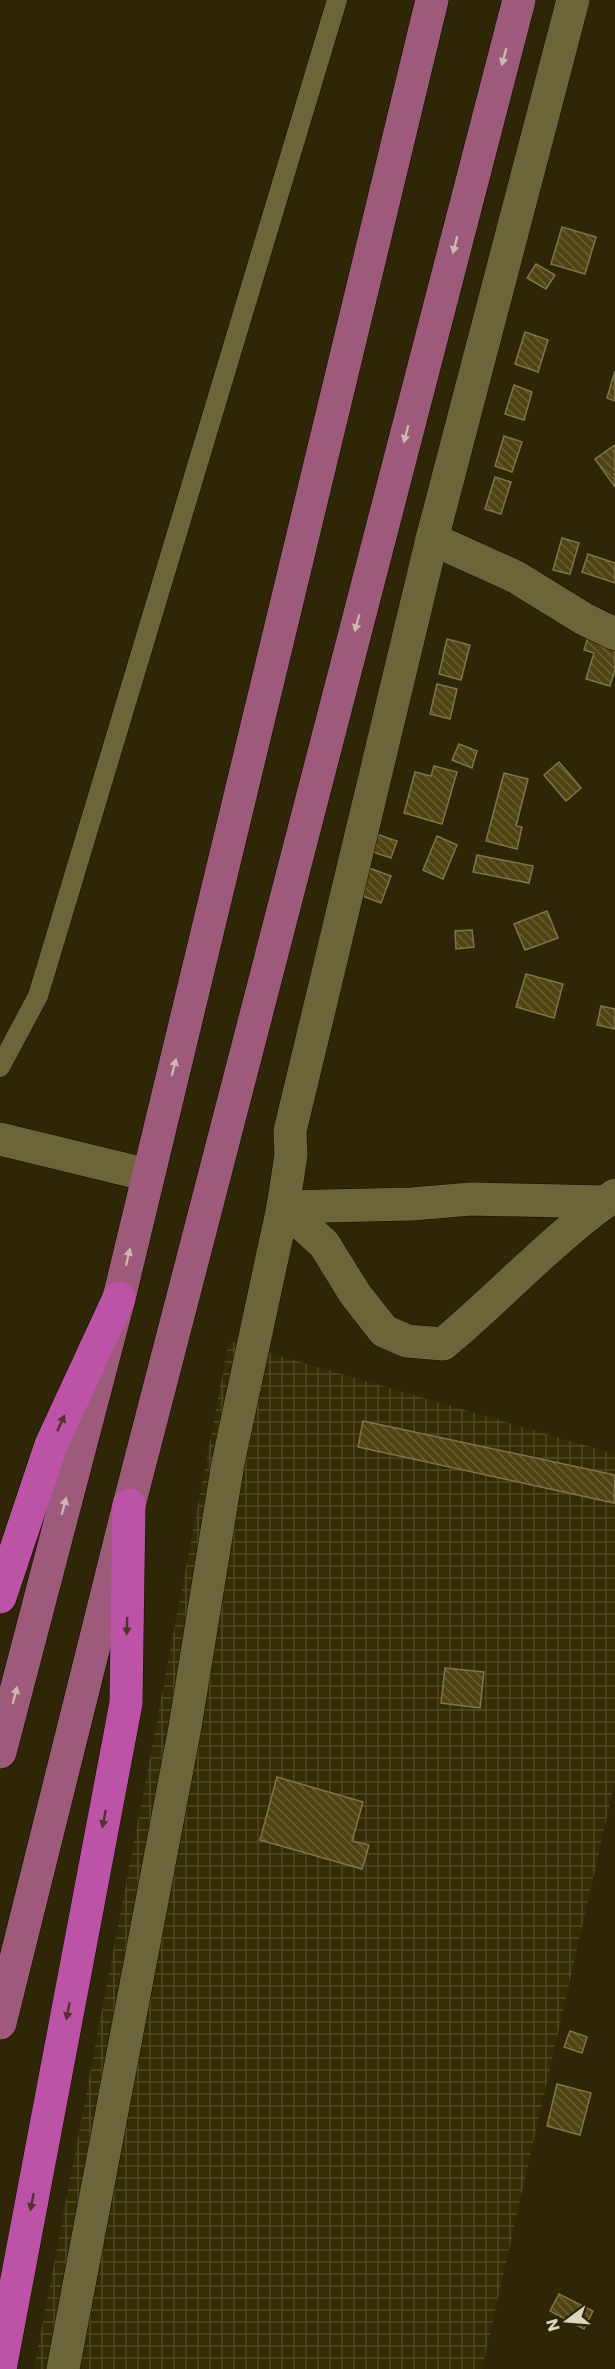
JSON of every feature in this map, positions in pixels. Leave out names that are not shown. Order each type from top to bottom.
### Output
[{"type":"highway","points":[[0,1597],[51,1445],[119,1298]]},
{"type":"highway","points":[[0,2369],[126,1703],[129,1505]]},
{"type":"main road","points":[[0,1752],[119,1298],[432,0]]},
{"type":"main road","points":[[0,2023],[129,1505],[519,0]]},
{"type":"street","points":[[63,2369],[185,1727],[228,1463],[283,1208],[291,1155],[290,1131],[432,539],[573,0]]},
{"type":"street","points":[[432,539],[516,577],[584,619],[615,634]]},
{"type":"street","points":[[0,1139],[148,1175]]},
{"type":"street","points":[[283,1208],[324,1244],[355,1294],[384,1330],[407,1341],[442,1344],[610,1198]]},
{"type":"street","points":[[283,1208],[412,1204],[471,1199],[610,1198]]},
{"type":"lane","points":[[0,1067],[38,996],[337,0]]},
{"type":"shaded area","points":[[229,1341],[615,1454],[615,1781],[482,2369],[34,2369]]},
{"type":"building","points":[[562,227],[596,237],[585,274],[551,264]]},
{"type":"building","points":[[536,264],[555,275],[546,289],[527,278]]},
{"type":"building","points":[[525,332],[548,340],[538,372],[515,364]]},
{"type":"building","points":[[615,371],[615,401],[607,398]]},
{"type":"building","points":[[514,385],[532,392],[524,420],[505,414]]},
{"type":"building","points":[[504,436],[522,442],[512,472],[495,466]]},
{"type":"building","points":[[615,445],[615,487],[595,459]]},
{"type":"building","points":[[495,477],[511,482],[501,514],[485,509]]},
{"type":"building","points":[[562,538],[579,543],[570,574],[553,570]]},
{"type":"building","points":[[588,554],[615,563],[615,583],[582,572]]},
{"type":"building","points":[[589,634],[615,642],[615,670],[610,686],[586,679],[594,653],[584,650]]},
{"type":"building","points":[[447,639],[470,645],[461,680],[439,674]]},
{"type":"building","points":[[437,684],[457,689],[450,719],[430,714]]},
{"type":"building","points":[[459,744],[477,751],[472,768],[452,760]]},
{"type":"building","points":[[559,762],[581,788],[566,801],[544,775]]},
{"type":"building","points":[[434,766],[457,772],[442,824],[404,813],[415,772],[431,776]]},
{"type":"building","points":[[504,773],[528,779],[516,826],[522,827],[517,849],[486,841]]},
{"type":"building","points":[[376,834],[397,841],[391,858],[370,851]]},
{"type":"building","points":[[437,836],[457,845],[443,879],[423,870]]},
{"type":"building","points":[[477,855],[533,866],[529,883],[473,872]]},
{"type":"building","points":[[369,868],[391,876],[381,903],[360,895]]},
{"type":"building","points":[[547,911],[558,938],[525,950],[514,924]]},
{"type":"building","points":[[472,930],[474,947],[456,949],[455,931]]},
{"type":"building","points":[[526,974],[563,984],[554,1018],[516,1007]]},
{"type":"building","points":[[601,1006],[615,1009],[615,1029],[597,1025]]},
{"type":"building","points":[[363,1421],[615,1475],[614,1503],[358,1447]]},
{"type":"building","points":[[445,1668],[484,1672],[480,1708],[441,1703]]},
{"type":"building","points":[[277,1777],[363,1802],[352,1841],[369,1845],[362,1869],[260,1840]]},
{"type":"building","points":[[570,2031],[587,2037],[582,2053],[564,2047]]},
{"type":"building","points":[[557,2084],[591,2093],[580,2135],[547,2126]]},
{"type":"building","points":[[559,2294],[593,2311],[584,2329],[550,2311]]}]
